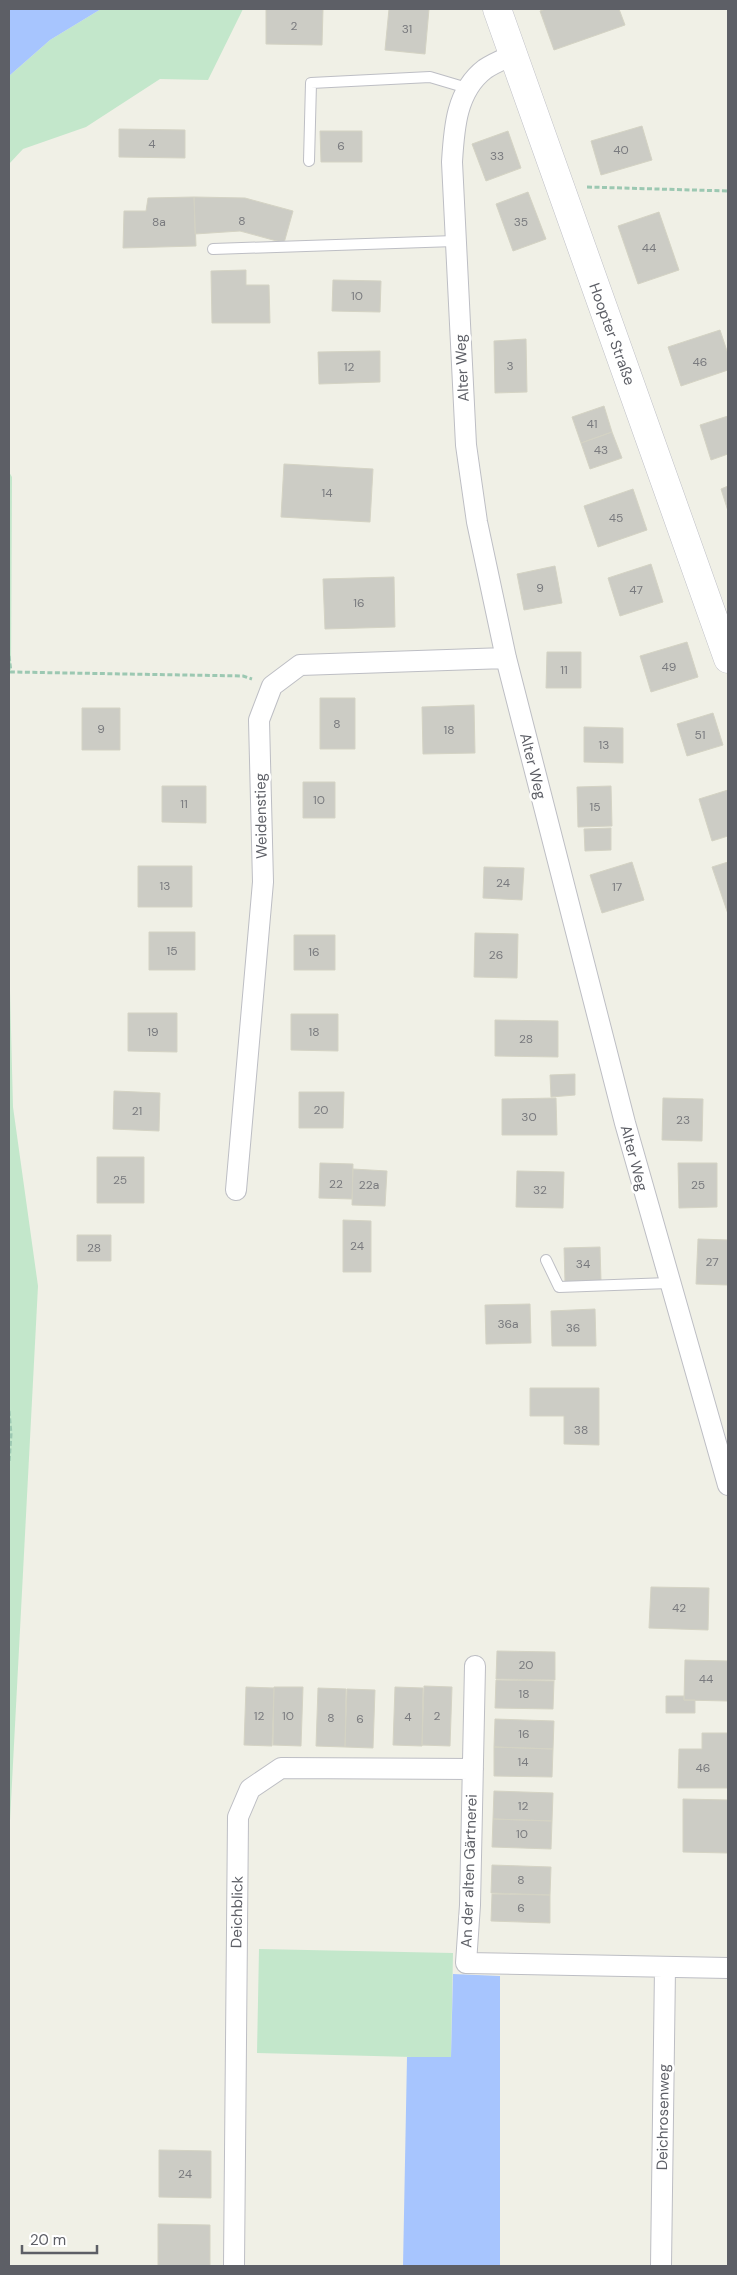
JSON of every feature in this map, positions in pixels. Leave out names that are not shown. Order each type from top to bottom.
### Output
[{"type":"street","name":"Hoopter Straße","points":[[497,9],[728,659]]},
{"type":"street","name":"Alter Weg","points":[[513,55],[485,70],[467,88],[454,124],[452,162],[466,445],[477,522],[506,658],[625,1123],[669,1284],[728,1485]]},
{"type":"street","points":[[272,686],[300,665],[506,658]]},
{"type":"street","name":"Weidenstieg","points":[[236,1190],[263,882],[259,720],[272,686]]},
{"type":"street","name":"An der alten Gärtnerei","points":[[475,1666],[470,1906],[466,1963],[728,1968]]},
{"type":"street","name":"Deichblick","points":[[234,2266],[238,1817],[250,1789],[281,1768],[472,1769]]},
{"type":"street","name":"Deichrosenweg","points":[[661,2266],[665,1968]]},
{"type":"lane","points":[[309,161],[311,83],[430,77],[467,88]]},
{"type":"lane","points":[[213,249],[455,241]]},
{"type":"lane","points":[[546,1260],[559,1287],[669,1284]]},
{"type":"path","points":[[559,187],[728,191]]},
{"type":"path","points":[[9,656],[11,672],[243,676],[272,686]]},
{"type":"path","points":[[9,1411],[12,1434],[9,1463]]},
{"type":"green space","points":[[101,9],[243,9],[208,80],[160,79],[86,127],[23,149],[9,164],[9,76],[50,40]]},
{"type":"green space","points":[[9,472],[12,477],[11,672],[9,676]]},
{"type":"green space","points":[[9,952],[13,1107],[38,1286],[9,1840]]},
{"type":"green space","points":[[259,1949],[453,1953],[451,2058],[257,2053]]},
{"type":"water","points":[[9,9],[101,9],[50,40],[9,76]]},
{"type":"water","points":[[453,1974],[500,1976],[500,2266],[403,2266],[407,2057],[451,2057]]},
{"type":"building","points":[[266,9],[323,9],[322,45],[266,44]]},
{"type":"building","points":[[389,9],[429,9],[425,54],[385,50]]},
{"type":"building","points":[[546,9],[619,9],[625,25],[554,50],[540,11]]},
{"type":"building","points":[[642,126],[652,160],[601,175],[591,141]]},
{"type":"building","points":[[119,129],[185,130],[185,158],[119,157]]},
{"type":"building","points":[[320,131],[362,131],[362,162],[321,162]]},
{"type":"building","points":[[508,131],[521,168],[486,181],[472,144]]},
{"type":"building","points":[[528,192],[546,239],[513,251],[496,204]]},
{"type":"building","points":[[194,197],[196,246],[123,248],[124,211],[146,211],[148,198]]},
{"type":"building","points":[[194,197],[245,198],[293,211],[284,243],[240,231],[195,234]]},
{"type":"building","points":[[659,212],[679,270],[638,284],[618,226]]},
{"type":"building","points":[[246,270],[246,285],[269,285],[270,323],[212,323],[211,271]]},
{"type":"building","points":[[333,280],[381,281],[380,312],[332,311]]},
{"type":"building","points":[[720,330],[728,354],[728,370],[681,386],[668,347]]},
{"type":"building","points":[[526,339],[527,392],[495,393],[494,341]]},
{"type":"building","points":[[380,351],[380,382],[319,384],[318,352]]},
{"type":"building","points":[[604,406],[612,432],[581,443],[572,417]]},
{"type":"building","points":[[728,416],[728,454],[711,460],[700,425]]},
{"type":"building","points":[[612,432],[622,458],[590,469],[581,443]]},
{"type":"building","points":[[284,464],[373,469],[370,522],[281,517]]},
{"type":"building","points":[[728,486],[728,511],[721,489]]},
{"type":"building","points":[[633,489],[647,530],[598,547],[584,506]]},
{"type":"building","points":[[651,564],[663,602],[620,616],[608,578]]},
{"type":"building","points":[[555,566],[562,603],[524,610],[517,574]]},
{"type":"building","points":[[394,577],[395,627],[325,629],[323,579]]},
{"type":"building","points":[[687,642],[698,677],[651,692],[640,656]]},
{"type":"building","points":[[547,652],[581,652],[581,688],[546,688]]},
{"type":"building","points":[[320,698],[355,698],[355,749],[320,749]]},
{"type":"building","points":[[474,705],[475,753],[423,754],[422,707]]},
{"type":"building","points":[[82,708],[120,708],[120,750],[82,750]]},
{"type":"building","points":[[713,713],[723,745],[687,756],[677,724]]},
{"type":"building","points":[[584,727],[623,728],[623,763],[584,762]]},
{"type":"building","points":[[303,782],[335,782],[335,818],[303,818]]},
{"type":"building","points":[[162,786],[206,786],[206,823],[162,822]]},
{"type":"building","points":[[611,786],[612,826],[578,827],[577,787]]},
{"type":"building","points":[[728,790],[728,836],[712,841],[699,799]]},
{"type":"building","points":[[611,828],[611,850],[585,851],[584,829]]},
{"type":"building","points":[[632,862],[644,900],[602,913],[590,875]]},
{"type":"building","points":[[728,862],[728,914],[712,867]]},
{"type":"building","points":[[138,866],[192,866],[192,907],[138,907]]},
{"type":"building","points":[[484,867],[524,868],[522,900],[483,898]]},
{"type":"building","points":[[149,932],[195,932],[195,970],[149,970]]},
{"type":"building","points":[[475,933],[518,934],[517,978],[474,977]]},
{"type":"building","points":[[294,935],[335,935],[335,970],[294,970]]},
{"type":"building","points":[[128,1013],[177,1013],[177,1052],[128,1051]]},
{"type":"building","points":[[291,1014],[338,1014],[338,1051],[291,1050]]},
{"type":"building","points":[[495,1020],[558,1021],[558,1057],[495,1056]]},
{"type":"building","points":[[575,1074],[575,1095],[551,1097],[550,1075]]},
{"type":"building","points":[[114,1091],[160,1093],[159,1131],[113,1129]]},
{"type":"building","points":[[299,1092],[344,1092],[343,1128],[299,1128]]},
{"type":"building","points":[[556,1098],[557,1135],[502,1135],[502,1099]]},
{"type":"building","points":[[663,1098],[703,1099],[702,1141],[662,1140]]},
{"type":"building","points":[[97,1157],[144,1157],[144,1203],[97,1203]]},
{"type":"building","points":[[320,1163],[353,1164],[352,1199],[319,1198]]},
{"type":"building","points":[[678,1163],[717,1163],[717,1207],[679,1208]]},
{"type":"building","points":[[353,1169],[387,1171],[385,1206],[352,1205]]},
{"type":"building","points":[[517,1171],[564,1172],[563,1208],[516,1207]]},
{"type":"building","points":[[343,1220],[371,1221],[371,1272],[343,1272]]},
{"type":"building","points":[[77,1235],[111,1235],[111,1261],[77,1261]]},
{"type":"building","points":[[698,1239],[728,1240],[728,1285],[696,1284]]},
{"type":"building","points":[[600,1247],[601,1281],[565,1282],[564,1248]]},
{"type":"building","points":[[530,1304],[531,1343],[486,1344],[485,1305]]},
{"type":"building","points":[[595,1309],[596,1346],[552,1346],[551,1311]]},
{"type":"building","points":[[530,1388],[599,1388],[599,1445],[564,1444],[564,1416],[530,1416]]},
{"type":"building","points":[[651,1587],[709,1588],[708,1630],[649,1628]]},
{"type":"building","points":[[497,1651],[555,1652],[555,1680],[496,1679]]},
{"type":"building","points":[[685,1660],[728,1661],[728,1701],[684,1700]]},
{"type":"building","points":[[496,1680],[554,1681],[553,1709],[495,1708]]},
{"type":"building","points":[[424,1686],[452,1687],[450,1746],[422,1745]]},
{"type":"building","points":[[246,1687],[274,1688],[272,1746],[244,1745]]},
{"type":"building","points":[[274,1687],[303,1687],[301,1746],[273,1745]]},
{"type":"building","points":[[395,1687],[423,1688],[422,1746],[393,1745]]},
{"type":"building","points":[[318,1688],[346,1689],[345,1747],[316,1746]]},
{"type":"building","points":[[347,1689],[375,1690],[373,1748],[345,1747]]},
{"type":"building","points":[[666,1696],[684,1696],[684,1700],[695,1700],[695,1713],[666,1713]]},
{"type":"building","points":[[495,1719],[554,1721],[553,1749],[494,1747]]},
{"type":"building","points":[[702,1733],[728,1733],[728,1788],[678,1788],[679,1749],[702,1749]]},
{"type":"building","points":[[494,1747],[553,1749],[552,1777],[494,1776]]},
{"type":"building","points":[[494,1791],[553,1793],[552,1821],[493,1819]]},
{"type":"building","points":[[683,1799],[728,1800],[728,1853],[683,1852]]},
{"type":"building","points":[[493,1819],[552,1821],[551,1849],[492,1847]]},
{"type":"building","points":[[492,1865],[551,1867],[550,1895],[491,1893]]},
{"type":"building","points":[[492,1894],[550,1895],[550,1923],[491,1921]]},
{"type":"building","points":[[159,2150],[211,2151],[211,2198],[159,2197]]},
{"type":"building","points":[[158,2224],[210,2225],[210,2266],[158,2266]]}]
